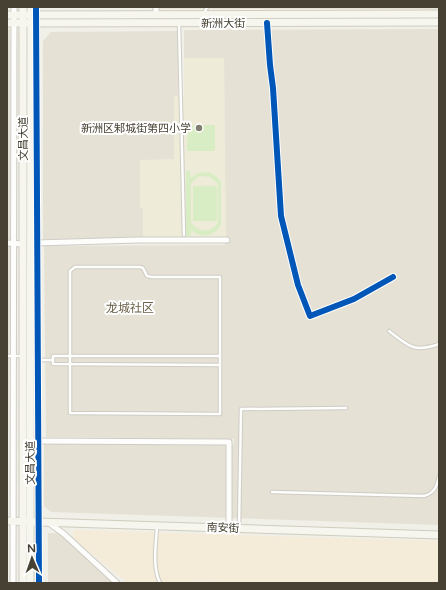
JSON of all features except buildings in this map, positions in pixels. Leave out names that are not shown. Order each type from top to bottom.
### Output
[{"type":"main road","name":"文昌大道","points":[[23,583],[30,441],[30,11]]},
{"type":"main road","name":"新洲大街","points":[[12,12],[323,11],[439,14]]},
{"type":"main road","name":"新洲大街","points":[[10,23],[439,22]]},
{"type":"main road","name":"文昌大道","points":[[30,243],[23,356],[30,583]]},
{"type":"main road","name":"南安街","points":[[10,521],[439,535]]},
{"type":"street","points":[[30,11],[30,243],[38,360],[39,583]]},
{"type":"street","points":[[12,12],[10,23],[14,244],[13,435],[10,521],[13,583]]},
{"type":"street","points":[[267,23],[273,88],[281,216],[298,285],[310,316],[354,299],[393,277]]},
{"type":"street","points":[[7,243],[138,240],[227,240]]},
{"type":"street","points":[[30,441],[229,442],[229,528]]},
{"type":"street","points":[[48,522],[64,534],[117,583]]},
{"type":"lane","points":[[179,23],[184,235]]},
{"type":"lane","points":[[140,267],[143,268],[147,276],[152,277],[220,277],[220,414],[70,413],[70,356],[70,271],[72,268],[140,267]]},
{"type":"lane","points":[[389,331],[412,347],[423,348],[439,344]]},
{"type":"lane","points":[[7,356],[23,356]]},
{"type":"lane","points":[[53,360],[53,356],[220,356]]},
{"type":"lane","points":[[30,360],[53,360]]},
{"type":"lane","points":[[53,360],[53,364],[220,364]]},
{"type":"lane","points":[[239,528],[241,409],[346,408]]},
{"type":"lane","points":[[7,435],[13,435]]},
{"type":"lane","points":[[272,492],[424,496],[430,494],[438,485],[439,476]]},
{"type":"lane","points":[[157,526],[155,566],[156,574],[160,583]]},
{"type":"shaded area","points":[[158,7],[439,7],[439,9],[158,9]]},
{"type":"shaded area","points":[[7,29],[10,29],[10,240],[7,240]]},
{"type":"shaded area","points":[[439,29],[439,525],[51,512],[44,506],[44,444],[234,444],[234,439],[46,437],[44,246],[225,245],[224,58],[184,58],[184,30]]},
{"type":"shaded area","points":[[178,31],[178,96],[174,96],[174,160],[140,208],[143,208],[143,238],[43,239],[43,41],[51,32]]},
{"type":"shaded area","name":"新洲区邾城街第四小学","points":[[184,58],[224,58],[226,237],[143,238],[143,208],[140,208],[140,160],[174,159],[174,96],[184,96]]},
{"type":"shaded area","points":[[7,246],[11,246],[7,508]]},
{"type":"shaded area","points":[[73,530],[439,541],[439,583],[246,583],[194,581],[192,583],[128,583],[73,539]]},
{"type":"shaded area","points":[[48,533],[60,533],[113,583],[48,583]]},
{"type":"green space","points":[[188,125],[215,125],[215,151],[187,151]]},
{"type":"green space","points":[[186,171],[190,171],[191,178],[198,173],[211,173],[221,182],[221,224],[212,234],[199,235],[191,230],[191,236],[186,236]],"holes":[[[200,176],[210,177],[218,184],[218,222],[209,230],[201,230],[194,226],[191,222],[191,184]]]},
{"type":"green space","points":[[193,186],[217,186],[217,221],[193,221]]},
{"type":"cycle path","points":[[36,7],[39,583]]},
{"type":"cycle path","points":[[267,23],[273,88],[281,216],[298,285],[310,316],[354,299],[393,277]]},
{"type":"place","name":"新洲区邾城街第四小学","points":[[199,128]]},
{"type":"district","name":"龙城社区","points":[[130,308]]}]
